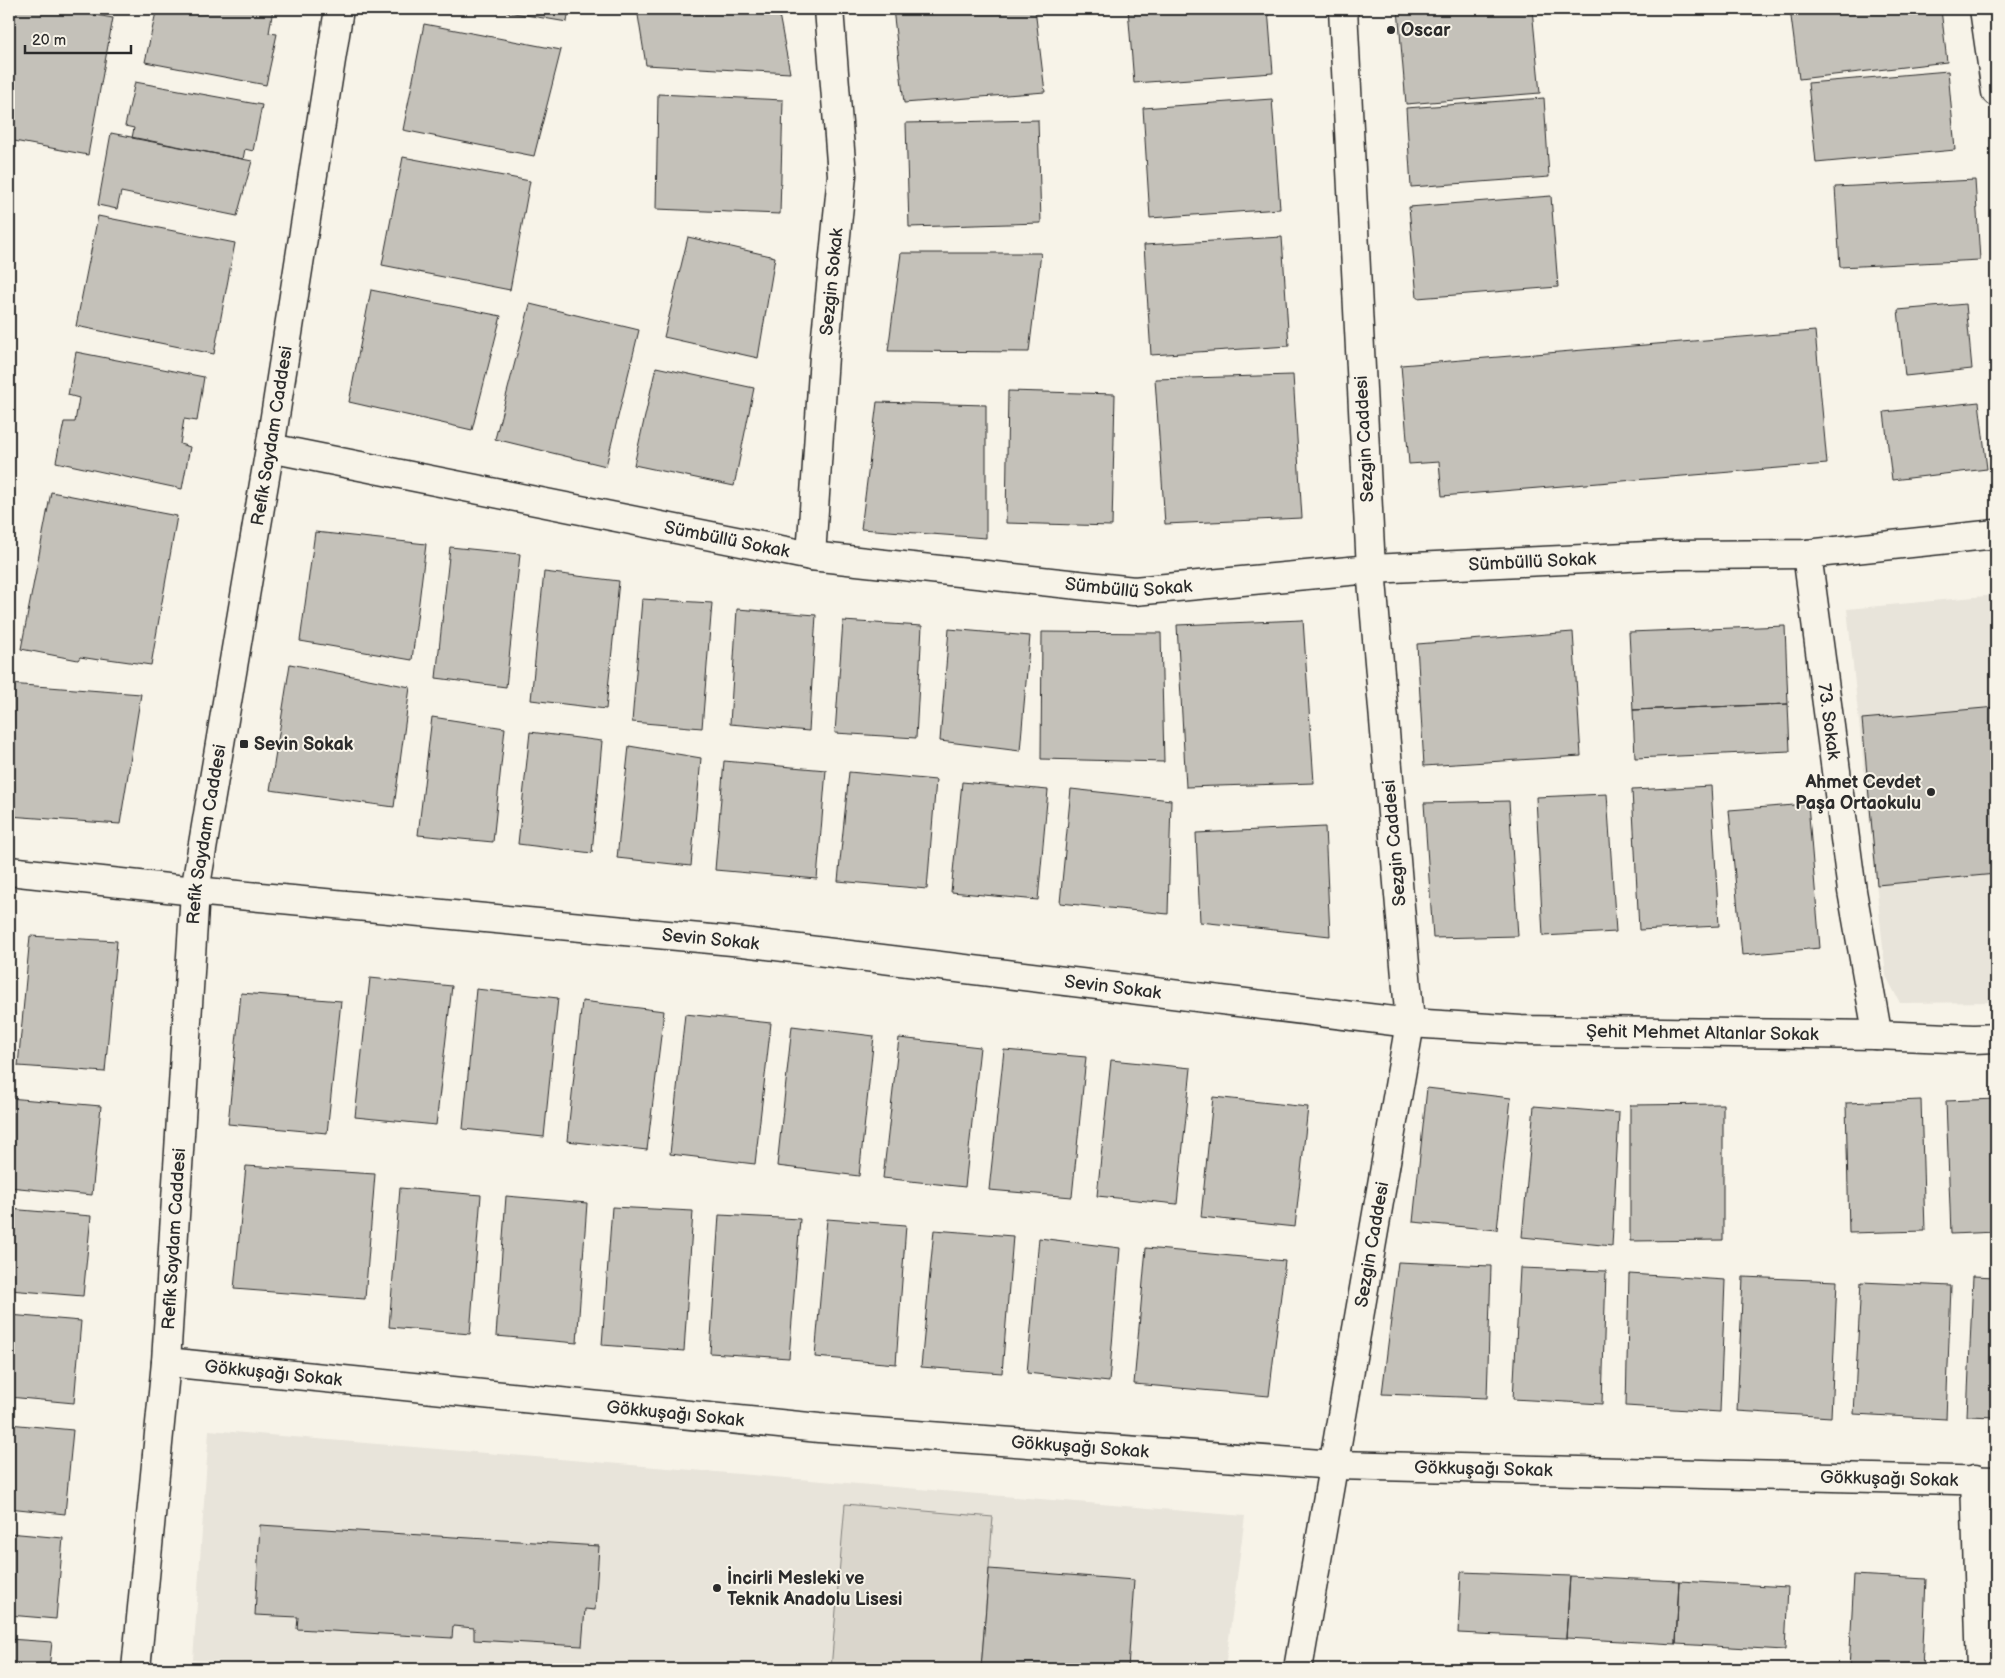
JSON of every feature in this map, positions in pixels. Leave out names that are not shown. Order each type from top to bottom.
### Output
[{"type":"street","name":"Refik Saydam Caddesi","points":[[136,1669],[166,1362],[195,892],[270,448],[339,9]]},
{"type":"street","name":"Sezgin Sokak","points":[[810,556],[824,356],[842,175],[829,9]]},
{"type":"street","name":"Sezgin Caddesi","points":[[1298,1669],[1335,1465],[1410,1023],[1371,569],[1343,9]]},
{"type":"street","points":[[1984,9],[1996,92]]},
{"type":"street","name":"Sümbüllü Sokak","points":[[270,448],[810,556],[1134,591],[1371,569],[1670,555],[1807,554],[1996,534]]},
{"type":"street","name":"73. Sokak","points":[[1807,554],[1852,891],[1877,1032],[1874,1035]]},
{"type":"street","name":"Sevin Sokak","points":[[9,871],[195,892],[742,942],[1410,1023]]},
{"type":"street","name":"Şehit Mehmet Altanlar Sokak","points":[[1410,1023],[1522,1030],[1996,1038]]},
{"type":"street","name":"Gökkuşağı Sokak","points":[[166,1362],[819,1428],[1335,1465],[1986,1480]]},
{"type":"street","points":[[1981,1669],[1986,1480]]},
{"type":"shaded area","name":"Ahmet Cevdet Paşa Ortaokulu","points":[[1996,595],[1996,1002],[1900,1003],[1886,976],[1847,609]]},
{"type":"shaded area","name":"İncirli Mesleki ve Teknik Anadolu Lisesi","points":[[209,1430],[1245,1516],[1225,1669],[335,1669],[193,1660]]},
{"type":"shaded area","points":[[845,1504],[993,1517],[981,1669],[831,1669]]},
{"type":"building","points":[[9,9],[62,9],[113,18],[88,155],[9,140]]},
{"type":"building","points":[[158,9],[273,9],[269,33],[277,34],[266,85],[145,62]]},
{"type":"building","points":[[490,9],[569,9],[567,22]]},
{"type":"building","points":[[637,9],[778,9],[790,73],[646,65]]},
{"type":"building","points":[[893,9],[1035,9],[1045,92],[904,103]]},
{"type":"building","points":[[1128,9],[1268,9],[1273,73],[1134,83]]},
{"type":"building","points":[[1398,9],[1532,9],[1540,93],[1406,104]]},
{"type":"building","points":[[1790,9],[1941,9],[1947,62],[1799,79]]},
{"type":"building","points":[[424,24],[561,50],[534,156],[403,130]]},
{"type":"building","points":[[1948,71],[1955,150],[1816,163],[1808,83]]},
{"type":"building","points":[[135,82],[262,105],[253,151],[245,149],[243,159],[132,138],[134,128],[125,126]]},
{"type":"building","points":[[658,94],[783,100],[780,214],[656,209]]},
{"type":"building","points":[[1544,98],[1549,177],[1411,187],[1406,108]]},
{"type":"building","points":[[1272,99],[1280,209],[1150,218],[1143,108]]},
{"type":"building","points":[[1038,120],[1041,223],[909,227],[906,123]]},
{"type":"building","points":[[111,133],[252,161],[237,216],[121,192],[117,209],[98,205]]},
{"type":"building","points":[[403,157],[530,181],[510,290],[382,265]]},
{"type":"building","points":[[1975,180],[1980,260],[1840,267],[1835,187]]},
{"type":"building","points":[[1551,196],[1558,287],[1417,298],[1409,207]]},
{"type":"building","points":[[98,216],[235,243],[214,354],[76,326]]},
{"type":"building","points":[[688,237],[775,257],[758,358],[664,337]]},
{"type":"building","points":[[1282,237],[1289,346],[1151,355],[1144,245]]},
{"type":"building","points":[[901,253],[1041,253],[1029,352],[888,351]]},
{"type":"building","points":[[371,290],[501,316],[472,430],[349,402]]},
{"type":"building","points":[[530,304],[639,330],[606,466],[495,439]]},
{"type":"building","points":[[1966,304],[1972,369],[1905,376],[1898,310]]},
{"type":"building","points":[[1815,331],[1827,464],[1442,496],[1439,462],[1409,464],[1401,365]]},
{"type":"building","points":[[76,352],[204,377],[197,421],[184,419],[180,444],[190,447],[182,489],[56,462],[64,422],[75,422],[79,398],[68,395]]},
{"type":"building","points":[[656,367],[754,388],[734,486],[634,465]]},
{"type":"building","points":[[1293,375],[1302,518],[1165,524],[1155,379]]},
{"type":"building","points":[[1008,391],[1115,394],[1112,526],[1006,523]]},
{"type":"building","points":[[877,402],[986,405],[986,538],[861,529]]},
{"type":"building","points":[[1979,402],[1987,469],[1892,480],[1884,412]]},
{"type":"building","points":[[51,492],[177,516],[151,665],[101,658],[99,660],[80,657],[78,660],[21,649]]},
{"type":"building","points":[[315,532],[426,544],[412,660],[300,641]]},
{"type":"building","points":[[450,547],[520,554],[506,687],[436,678]]},
{"type":"building","points":[[544,572],[619,581],[606,709],[531,700]]},
{"type":"building","points":[[642,599],[712,603],[702,728],[632,722]]},
{"type":"building","points":[[737,609],[816,615],[809,731],[730,724]]},
{"type":"building","points":[[1303,620],[1314,783],[1186,787],[1177,625]]},
{"type":"building","points":[[843,621],[922,626],[916,738],[835,733]]},
{"type":"building","points":[[1785,626],[1788,704],[1633,710],[1629,632]]},
{"type":"building","points":[[949,629],[1030,636],[1020,751],[940,741]]},
{"type":"building","points":[[1042,632],[1161,633],[1164,762],[1041,759]]},
{"type":"building","points":[[1573,632],[1581,756],[1424,766],[1417,644]]},
{"type":"building","points":[[290,664],[410,687],[394,807],[270,790]]},
{"type":"building","points":[[9,684],[141,694],[120,824],[9,816]]},
{"type":"building","points":[[1788,704],[1790,751],[1635,758],[1633,710]]},
{"type":"building","points":[[1996,707],[1996,874],[1877,885],[1862,719]]},
{"type":"building","points":[[432,717],[505,728],[493,842],[418,835]]},
{"type":"building","points":[[530,732],[602,741],[592,853],[518,844]]},
{"type":"building","points":[[629,746],[701,758],[691,866],[617,858]]},
{"type":"building","points":[[724,761],[826,770],[817,879],[715,870]]},
{"type":"building","points":[[849,772],[936,780],[927,889],[838,881]]},
{"type":"building","points":[[962,782],[1048,790],[1038,900],[951,892]]},
{"type":"building","points":[[1711,786],[1719,926],[1639,930],[1632,790]]},
{"type":"building","points":[[1071,789],[1171,800],[1168,914],[1060,903]]},
{"type":"building","points":[[1607,794],[1616,932],[1543,936],[1536,797]]},
{"type":"building","points":[[1509,801],[1518,936],[1433,938],[1424,803]]},
{"type":"building","points":[[1808,804],[1820,948],[1742,955],[1729,810]]},
{"type":"building","points":[[1325,827],[1330,936],[1200,922],[1196,833]]},
{"type":"building","points":[[30,936],[117,941],[105,1072],[18,1066]]},
{"type":"building","points":[[370,978],[452,986],[436,1125],[355,1117]]},
{"type":"building","points":[[476,989],[558,998],[544,1137],[463,1129]]},
{"type":"building","points":[[241,993],[341,1001],[327,1133],[228,1124]]},
{"type":"building","points":[[582,1001],[664,1011],[647,1150],[567,1141]]},
{"type":"building","points":[[685,1014],[771,1023],[755,1164],[670,1154]]},
{"type":"building","points":[[792,1026],[874,1036],[859,1176],[777,1166]]},
{"type":"building","points":[[899,1038],[980,1047],[965,1187],[883,1178]]},
{"type":"building","points":[[1004,1050],[1086,1057],[1072,1197],[989,1190]]},
{"type":"building","points":[[1111,1060],[1191,1068],[1177,1204],[1097,1196]]},
{"type":"building","points":[[1427,1088],[1511,1098],[1497,1230],[1413,1222]]},
{"type":"building","points":[[1213,1097],[1308,1107],[1295,1227],[1201,1217]]},
{"type":"building","points":[[9,1098],[101,1106],[92,1195],[9,1187]]},
{"type":"building","points":[[1996,1099],[1996,1232],[1951,1234],[1946,1101]]},
{"type":"building","points":[[1921,1100],[1925,1231],[1849,1233],[1846,1103]]},
{"type":"building","points":[[1723,1104],[1723,1240],[1630,1241],[1630,1105]]},
{"type":"building","points":[[1534,1106],[1619,1113],[1612,1246],[1522,1237]]},
{"type":"building","points":[[246,1166],[375,1174],[365,1299],[234,1289]]},
{"type":"building","points":[[400,1188],[481,1195],[470,1334],[389,1327]]},
{"type":"building","points":[[506,1196],[587,1203],[577,1343],[496,1336]]},
{"type":"building","points":[[612,1207],[693,1211],[684,1351],[602,1345]]},
{"type":"building","points":[[9,1209],[91,1216],[83,1296],[9,1290]]},
{"type":"building","points":[[719,1215],[800,1219],[789,1358],[710,1353]]},
{"type":"building","points":[[827,1219],[906,1225],[896,1364],[815,1357]]},
{"type":"building","points":[[934,1230],[1013,1236],[1002,1373],[921,1367]]},
{"type":"building","points":[[1039,1238],[1120,1248],[1109,1382],[1027,1373]]},
{"type":"building","points":[[1146,1248],[1285,1261],[1269,1396],[1134,1384]]},
{"type":"building","points":[[1398,1262],[1491,1266],[1487,1398],[1382,1394]]},
{"type":"building","points":[[1520,1268],[1606,1271],[1602,1404],[1513,1399]]},
{"type":"building","points":[[1629,1274],[1725,1280],[1720,1412],[1626,1406]]},
{"type":"building","points":[[1973,1276],[1996,1277],[1996,1417],[1967,1416]]},
{"type":"building","points":[[1743,1277],[1837,1281],[1831,1417],[1737,1411]]},
{"type":"building","points":[[1861,1282],[1951,1286],[1946,1419],[1854,1414]]},
{"type":"building","points":[[9,1315],[81,1321],[74,1403],[9,1397]]},
{"type":"building","points":[[9,1424],[73,1430],[65,1514],[9,1508]]},
{"type":"building","points":[[260,1525],[599,1546],[595,1610],[585,1609],[582,1646],[474,1640],[474,1628],[453,1626],[452,1638],[297,1629],[298,1617],[255,1615]]},
{"type":"building","points":[[9,1533],[63,1538],[56,1619],[9,1615]]},
{"type":"building","points":[[989,1569],[1134,1580],[1128,1669],[981,1669]]},
{"type":"building","points":[[1461,1572],[1570,1576],[1566,1638],[1458,1633]]},
{"type":"building","points":[[1854,1575],[1926,1579],[1922,1669],[1849,1669]]},
{"type":"building","points":[[1570,1576],[1679,1581],[1676,1644],[1566,1638]]},
{"type":"building","points":[[1679,1581],[1788,1587],[1785,1650],[1676,1644]]},
{"type":"building","points":[[9,1639],[52,1642],[49,1669],[9,1669]]},
{"type":"place","name":"Oscar","points":[[1391,30]]},
{"type":"place","name":"Sevin Sokak","points":[[244,744]]},
{"type":"place","name":"Ahmet Cevdet Paşa Ortaokulu","points":[[1931,792]]},
{"type":"place","name":"İncirli Mesleki ve Teknik Anadolu Lisesi","points":[[717,1588]]}]
